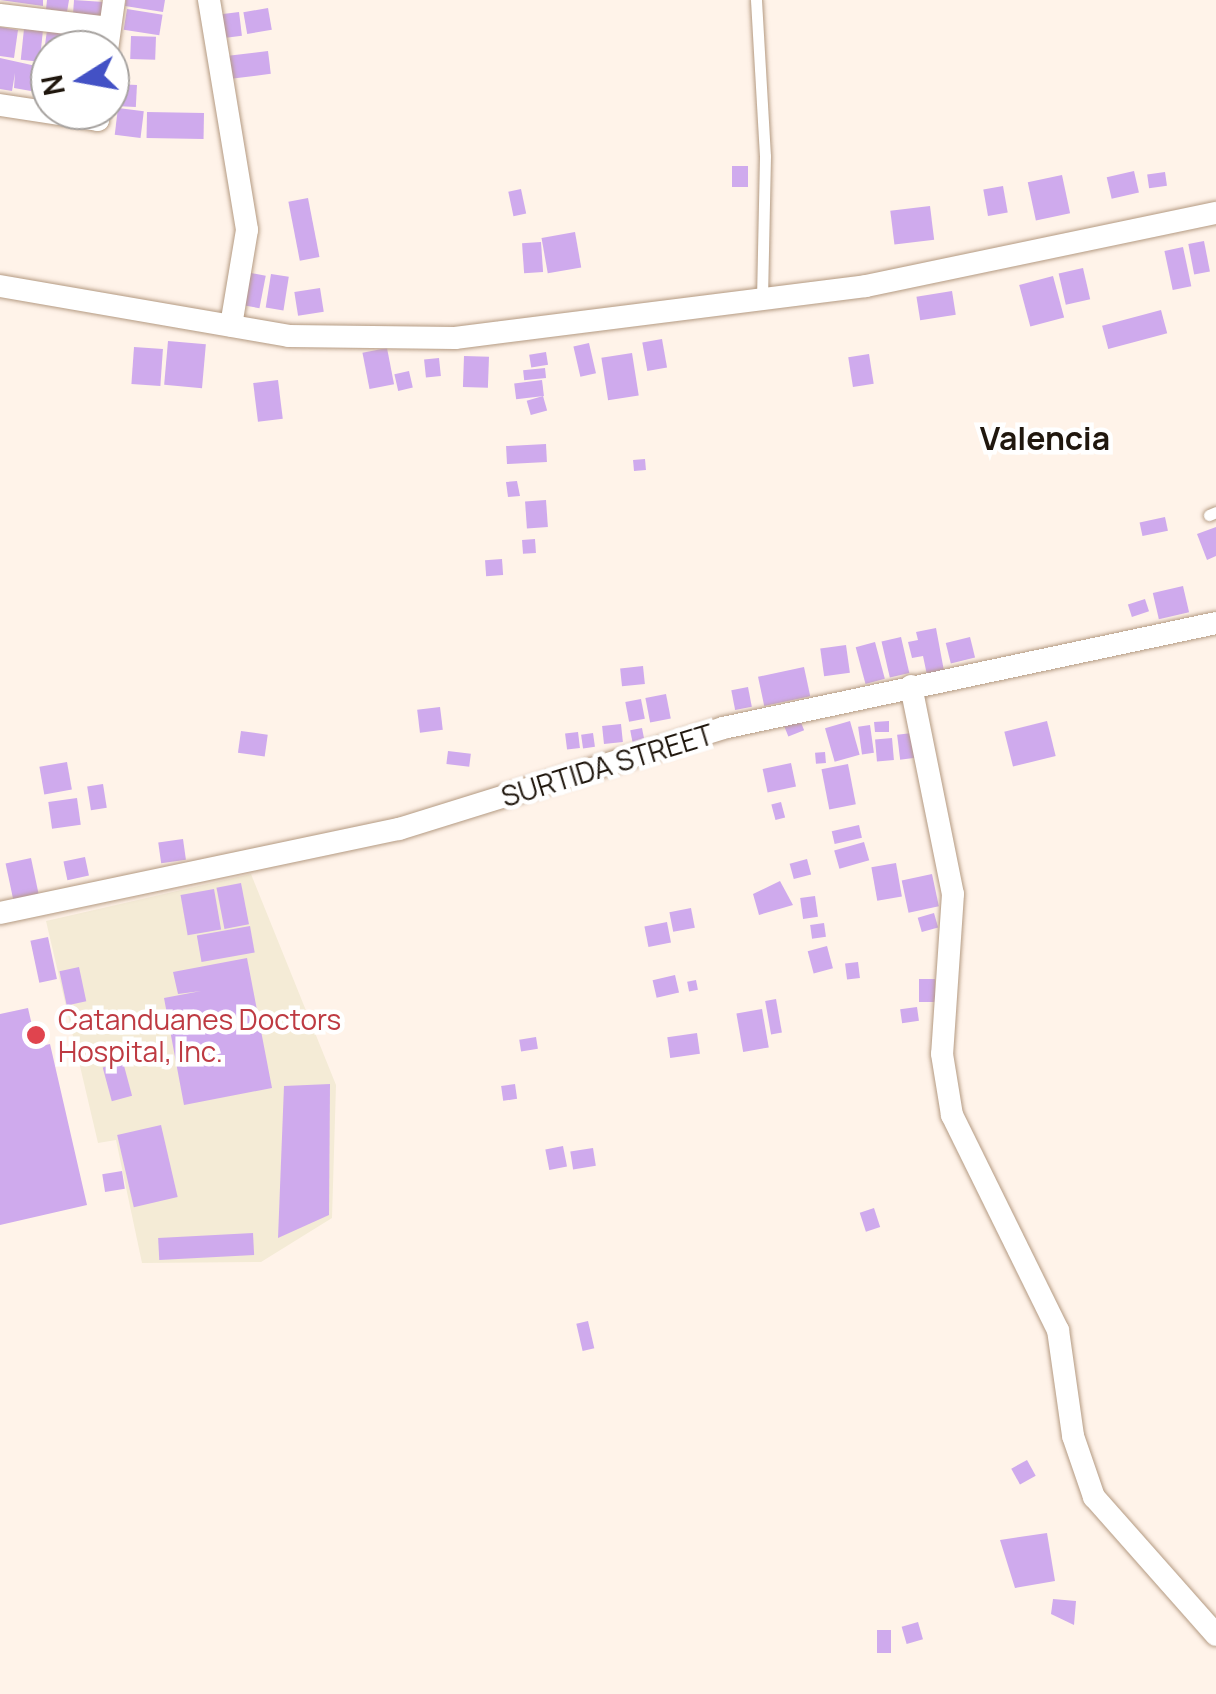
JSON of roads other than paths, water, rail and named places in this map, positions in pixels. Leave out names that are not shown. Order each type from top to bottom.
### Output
[{"type":"street","points":[[109,30],[114,0]]},
{"type":"street","points":[[209,0],[247,230],[231,326]]},
{"type":"street","points":[[0,15],[68,30]]},
{"type":"street","points":[[0,105],[30,110]]},
{"type":"street","points":[[0,286],[316,337],[455,338],[919,277],[1216,214]]},
{"type":"street","name":"SURTIDA STREET","points":[[0,913],[398,828],[678,741],[911,686],[1216,623]]},
{"type":"street","points":[[911,686],[953,894],[942,1054],[952,1115],[1058,1330],[1073,1436],[1094,1497],[1216,1636]]},
{"type":"lane","points":[[756,0],[765,156],[762,298]]},
{"type":"place","name":"Catanduanes Doctors Hospital, Inc.","points":[[36,1035]]},
{"type":"district","name":"Valencia","points":[[1045,438]]}]
